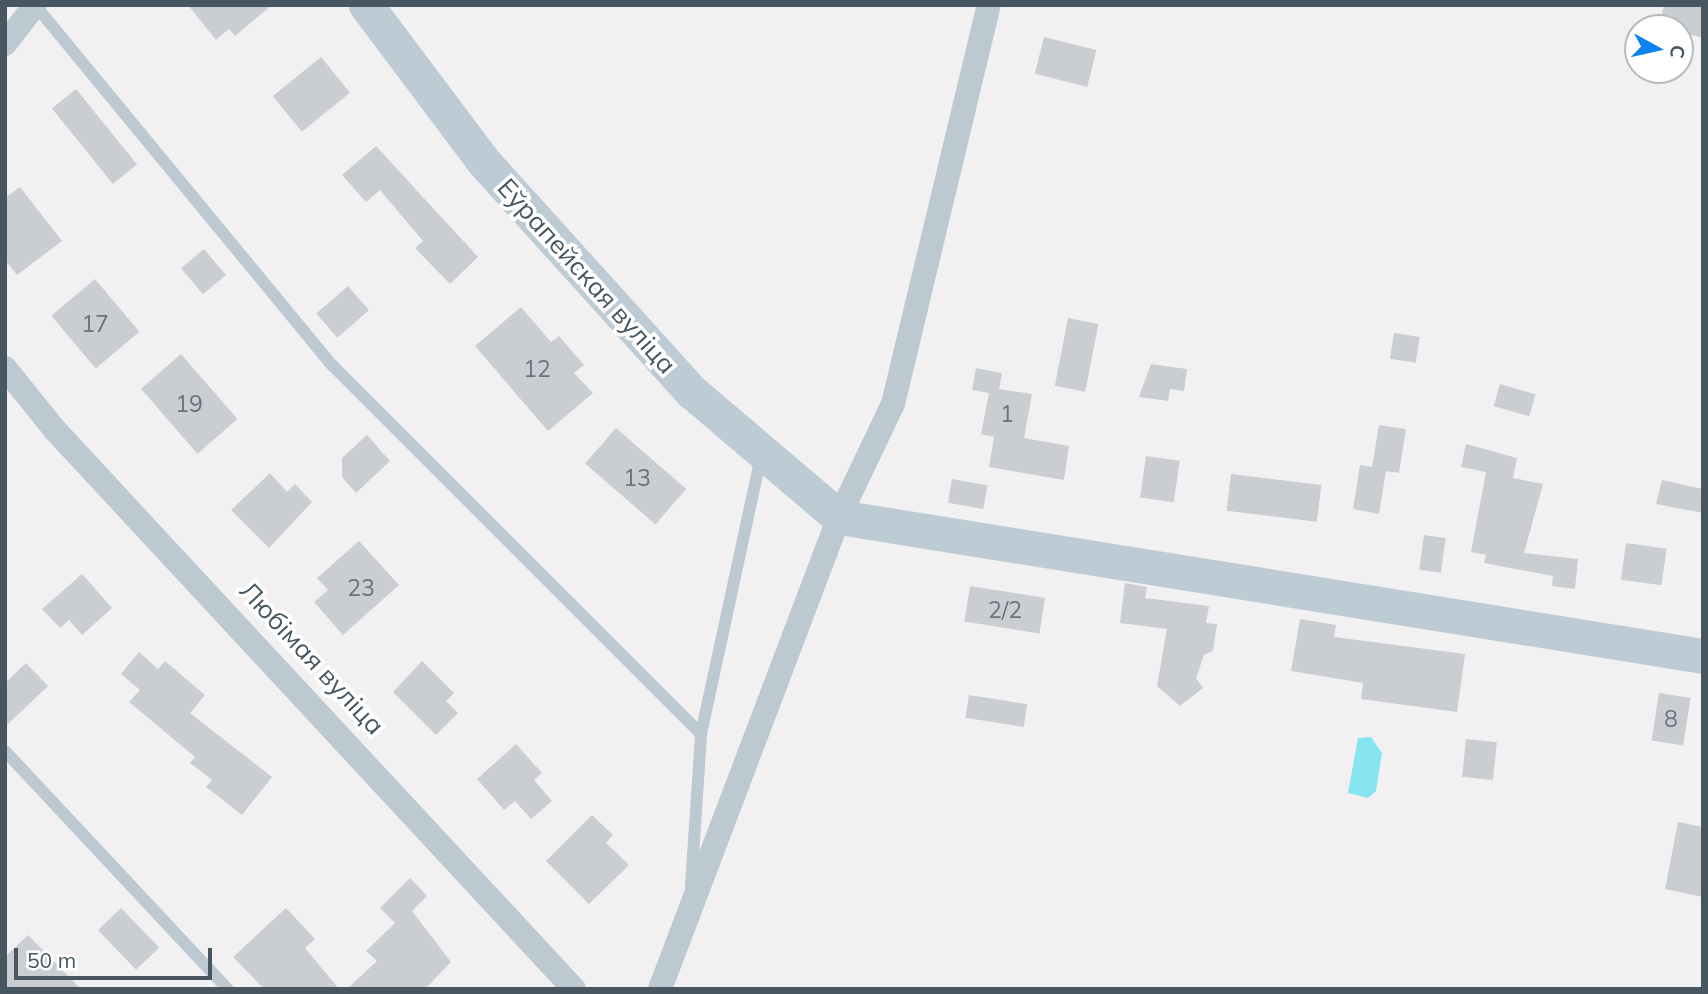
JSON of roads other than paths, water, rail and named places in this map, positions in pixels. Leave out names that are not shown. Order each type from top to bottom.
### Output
[{"type":"street","points":[[5,44],[35,5]]},
{"type":"street","name":"Еўрапейская вуліца","points":[[366,5],[483,161],[692,392],[839,517]]},
{"type":"street","points":[[660,989],[839,517],[893,404],[989,5]]},
{"type":"street","name":"Любімая вуліца","points":[[5,368],[55,430],[574,989]]},
{"type":"street","points":[[839,517],[1703,656]]},
{"type":"lane","points":[[35,5],[332,365],[701,734]]},
{"type":"lane","points":[[690,909],[701,734],[762,453]]},
{"type":"lane","points":[[5,751],[228,989]]},
{"type":"water","points":[[1371,737],[1382,753],[1376,791],[1368,798],[1348,793],[1358,738]]}]
